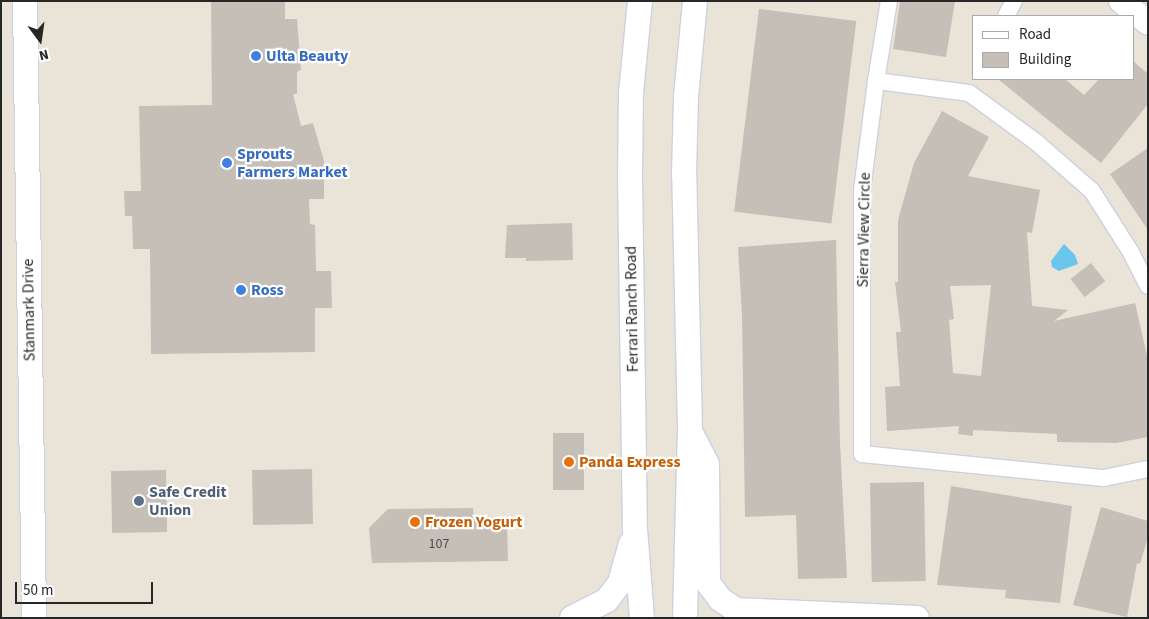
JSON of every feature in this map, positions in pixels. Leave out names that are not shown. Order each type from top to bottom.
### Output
[{"type":"main road","name":"Stanmark Drive","points":[[25,1],[34,618]]},
{"type":"main road","name":"Ferrari Ranch Road","points":[[640,1],[631,93],[630,175],[635,529],[642,618]]},
{"type":"main road","points":[[685,618],[690,429],[684,174],[686,97],[695,1]]},
{"type":"main road","points":[[1121,1],[1148,23]]},
{"type":"main road","points":[[690,429],[707,464],[708,583],[720,599],[736,610],[917,618]]},
{"type":"main road","points":[[572,618],[590,611],[607,600],[620,583],[635,529]]},
{"type":"street","points":[[889,1],[876,81],[972,86],[1092,191],[1132,254],[1148,286]]},
{"type":"street","points":[[1007,15],[1014,1]]},
{"type":"street","name":"Sierra View Circle","points":[[876,81],[862,191],[862,454],[1104,478],[1148,469]]},
{"type":"water","points":[[1064,244],[1075,255],[1078,264],[1059,271],[1052,267],[1051,261]]},
{"type":"building","points":[[211,1],[285,1],[285,19],[297,19],[301,70],[297,72],[297,94],[293,94],[301,126],[313,123],[324,161],[324,199],[309,199],[310,224],[315,225],[316,271],[331,271],[332,308],[315,308],[315,352],[151,354],[150,249],[133,249],[132,216],[125,216],[124,191],[141,191],[139,106],[212,105]]},
{"type":"building","points":[[900,1],[955,1],[946,57],[893,49]]},
{"type":"building","points":[[759,9],[856,21],[831,223],[734,211]]},
{"type":"building","points":[[1134,62],[1148,74],[1148,104],[1101,163],[999,80],[1066,80],[1084,95],[1098,80],[1134,80]]},
{"type":"building","points":[[942,111],[989,137],[968,176],[1040,190],[1032,233],[1027,232],[1032,306],[1068,310],[1054,321],[1135,303],[1148,360],[1148,437],[1116,443],[1057,442],[1057,434],[973,430],[973,436],[958,434],[959,426],[887,431],[885,387],[900,386],[896,332],[901,332],[895,282],[898,282],[898,220],[914,163]],"holes":[[[991,285],[981,376],[953,373],[949,320],[954,319],[950,286]]]},
{"type":"building","points":[[1148,148],[1148,230],[1110,174]]},
{"type":"building","points":[[572,223],[573,260],[526,261],[526,258],[505,258],[507,225]]},
{"type":"building","points":[[836,240],[840,443],[847,578],[798,579],[796,515],[745,517],[742,316],[738,247]]},
{"type":"building","points":[[1091,263],[1105,281],[1085,297],[1071,279]]},
{"type":"building","name":"Panda Express","points":[[553,433],[584,433],[584,490],[553,490]]},
{"type":"building","points":[[312,469],[313,524],[253,525],[252,470]]},
{"type":"building","name":"Safe Credit Union","points":[[166,470],[167,532],[112,533],[111,471]]},
{"type":"building","points":[[924,482],[926,581],[872,582],[870,483]]},
{"type":"building","points":[[951,486],[1072,506],[1060,603],[1005,598],[1006,590],[937,585]]},
{"type":"building","points":[[1101,507],[1148,521],[1148,537],[1140,564],[1137,563],[1127,617],[1073,605]]},
{"type":"building","points":[[473,508],[474,517],[490,517],[490,525],[507,525],[508,561],[372,563],[369,528],[388,509]]},
{"type":"place","name":"Ulta Beauty","points":[[256,56]]},
{"type":"place","name":"Sprouts Farmers Market","points":[[227,163]]},
{"type":"place","name":"Ross","points":[[241,290]]},
{"type":"place","name":"Panda Express","points":[[569,462]]},
{"type":"place","name":"Safe Credit Union","points":[[139,501]]},
{"type":"place","name":"Frozen Yogurt","points":[[415,522]]}]
